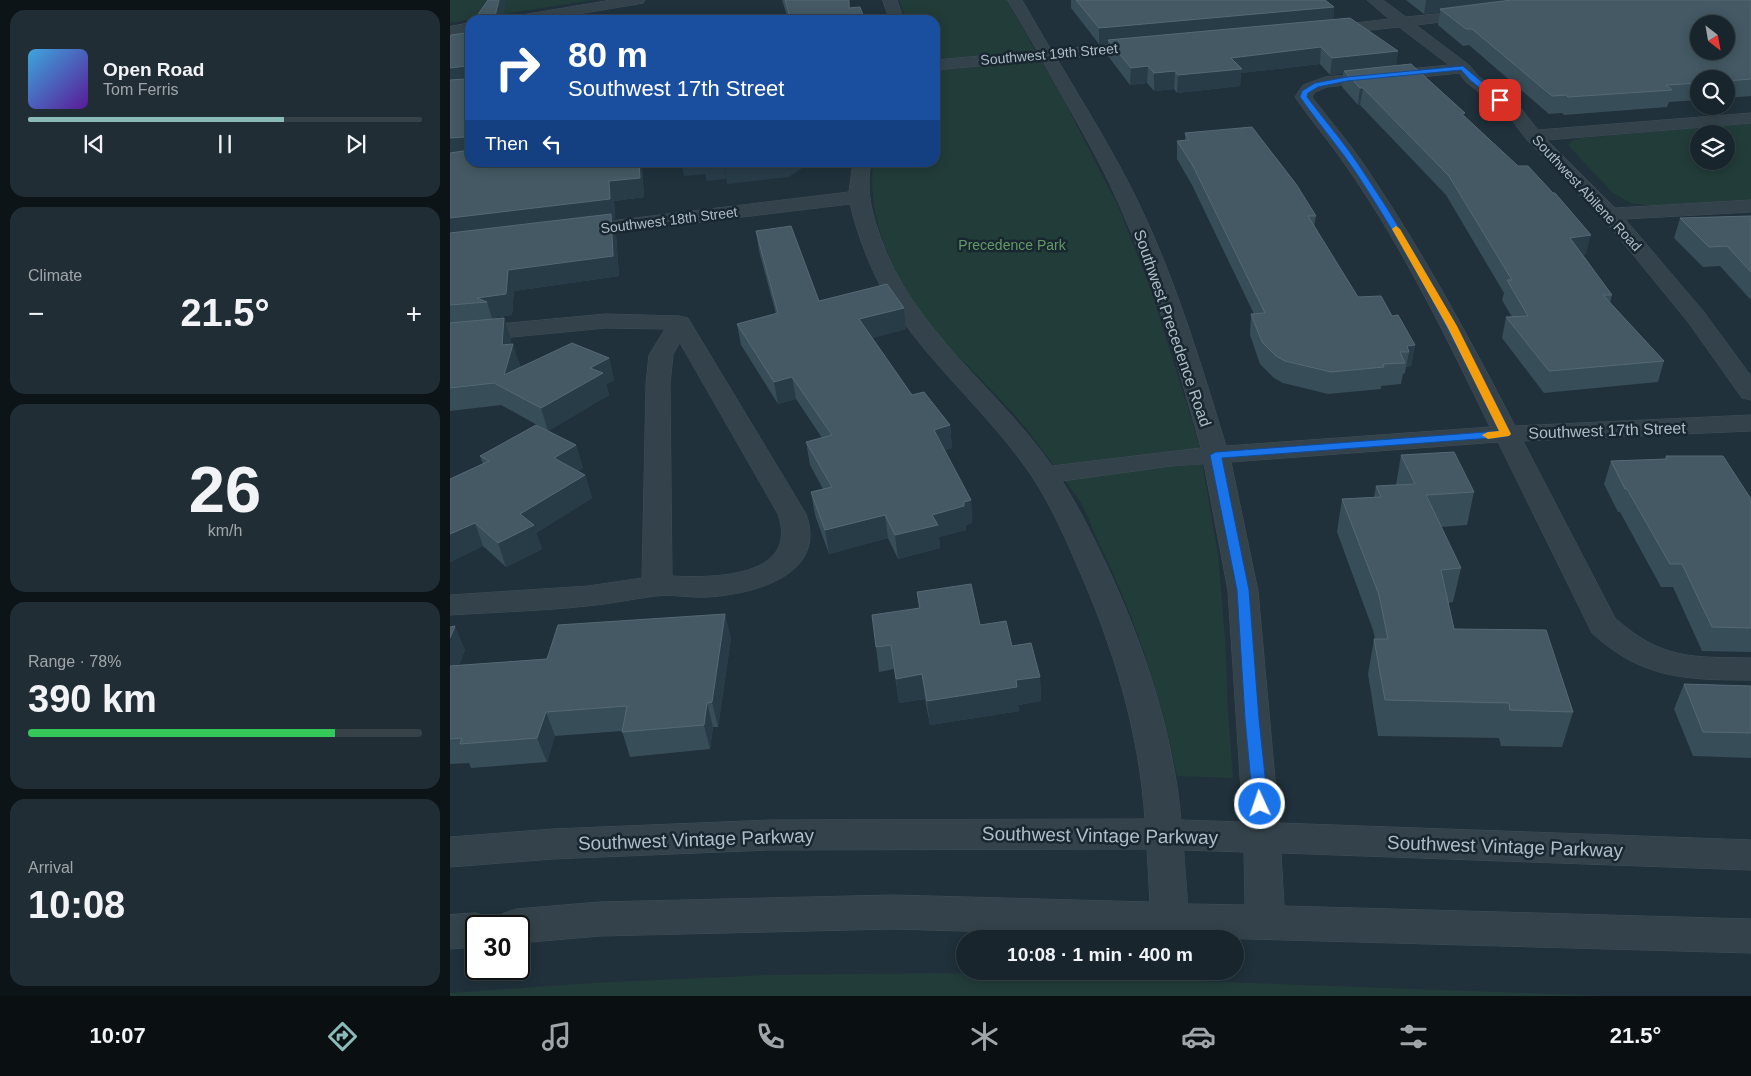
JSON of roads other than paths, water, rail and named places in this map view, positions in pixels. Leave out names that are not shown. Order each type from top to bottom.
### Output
[{"type":"street","points":[[546,15],[638,0]]},
{"type":"street","points":[[890,0],[895,15]]},
{"type":"street","name":"Southwest Precedence Road","points":[[1015,0],[1095,138],[1128,204],[1159,279],[1189,363],[1216,455],[1243,590],[1252,719],[1260,788],[1265,922]]},
{"type":"street","name":"Southwest Abilene Road","points":[[1374,0],[1463,68],[1472,79],[1514,111],[1533,136],[1610,214],[1696,317],[1751,393]]},
{"type":"street","points":[[1313,31],[1493,12]]},
{"type":"street","points":[[450,32],[465,29]]},
{"type":"street","name":"Southwest 19th Street","points":[[940,65],[1158,45]]},
{"type":"street","points":[[1463,68],[1325,82],[1309,88],[1303,97],[1339,142],[1386,211],[1452,326],[1603,625],[1635,652],[1661,662],[1674,665],[1751,669]]},
{"type":"street","points":[[1533,136],[1751,118]]},
{"type":"street","points":[[861,167],[858,197],[869,236],[901,304],[1026,450],[1045,475],[1070,520],[1103,589],[1126,647],[1147,718],[1160,784],[1170,920]]},
{"type":"street","name":"Southwest 18th Street","points":[[558,233],[858,197]]},
{"type":"street","points":[[1610,214],[1751,206]]},
{"type":"street","points":[[450,336],[606,321],[680,323]]},
{"type":"street","points":[[450,606],[588,596],[657,586],[714,586],[749,580],[778,566],[787,559],[794,550],[798,530],[792,514],[680,323]]},
{"type":"street","points":[[657,586],[660,365],[661,355],[680,323]]},
{"type":"street","name":"Southwest 17th Street","points":[[1045,475],[1171,458],[1505,434],[1751,423]]},
{"type":"street","name":"Southwest Vintage Parkway","points":[[450,852],[553,844],[770,835],[1125,833],[1261,836],[1751,855]]},
{"type":"street","points":[[530,925],[600,919],[892,912],[1751,936]]},
{"type":"street","points":[[450,932],[465,931]]},
{"type":"park label","name":"Precedence Park","points":[[1012,245]]}]
